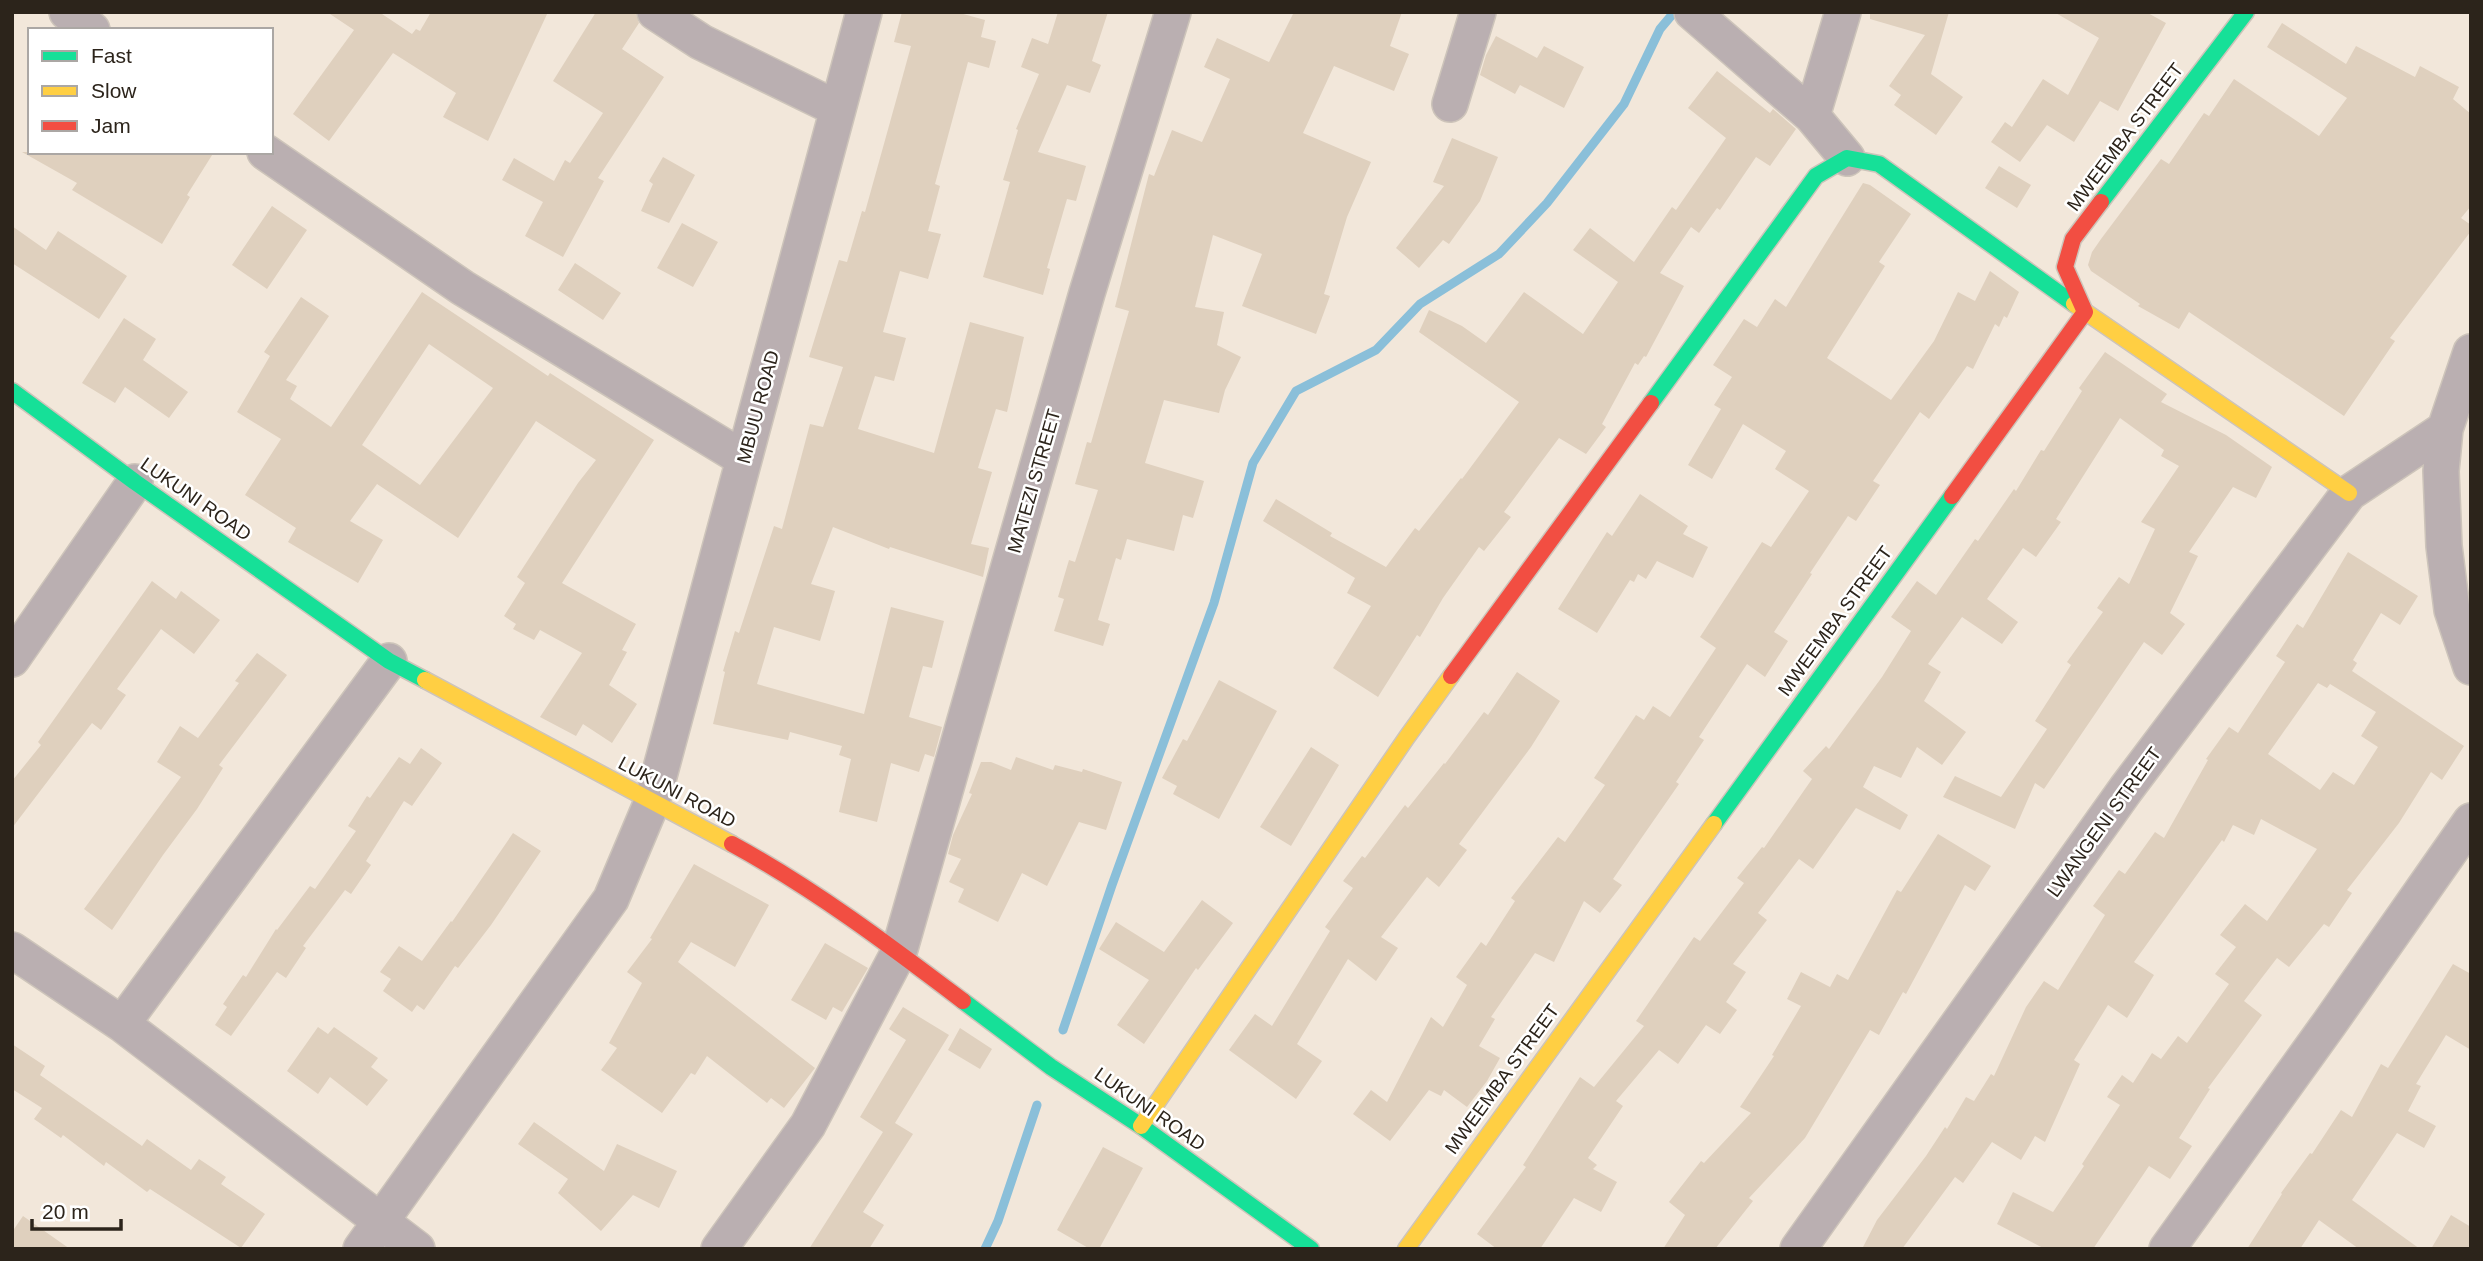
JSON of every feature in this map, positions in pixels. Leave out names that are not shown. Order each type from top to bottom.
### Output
[{"type":"street","points":[[68,12],[89,28]]},
{"type":"street","points":[[655,12],[701,42],[838,109]]},
{"type":"street","name":"MBUU ROAD","points":[[371,1236],[611,899],[652,802],[864,12]]},
{"type":"street","name":"MATEZI STREET","points":[[719,1249],[808,1125],[900,952],[1087,293],[1173,12]]},
{"type":"street","points":[[1450,104],[1478,12]]},
{"type":"street","points":[[1692,12],[1812,116],[1847,158],[1879,164],[2085,312],[2349,493]]},
{"type":"street","points":[[1812,116],[1843,12]]},
{"type":"street","name":"MWEEMBA STREET","points":[[1406,1249],[2085,312],[2065,267],[2073,239],[2246,12]]},
{"type":"street","points":[[268,154],[463,288],[744,459]]},
{"type":"street","points":[[1141,1126],[1407,737],[1609,460],[1816,177],[1847,158]]},
{"type":"street","points":[[2471,352],[2445,429],[2441,471],[2444,547],[2452,610],[2471,667]]},
{"type":"street","name":"LUKUNI ROAD","points":[[12,391],[135,482],[389,661],[770,865],[900,952],[1052,1067],[1141,1126],[1311,1249]]},
{"type":"street","name":"LWANGENI STREET","points":[[1798,1249],[2126,789],[2349,493],[2445,429]]},
{"type":"street","points":[[12,659],[135,482]]},
{"type":"street","points":[[122,1024],[389,661]]},
{"type":"street","points":[[2167,1249],[2471,821]]},
{"type":"street","points":[[12,950],[122,1024],[371,1236],[417,1249]]},
{"type":"building","points":[[327,12],[379,12],[412,34],[416,29],[420,31],[431,12],[548,12],[488,141],[443,117],[456,93],[393,53],[329,141],[293,114],[354,30]]},
{"type":"building","points":[[596,12],[635,12],[639,23],[622,49],[664,77],[598,178],[604,181],[563,257],[525,236],[543,202],[502,180],[514,158],[554,181],[565,160],[570,163],[603,113],[553,81]]},
{"type":"building","points":[[902,12],[956,12],[985,20],[981,37],[996,41],[989,68],[968,62],[935,184],[940,186],[928,231],[941,234],[928,279],[900,271],[883,332],[906,338],[894,381],[875,376],[858,429],[934,453],[970,322],[1024,337],[1007,412],[996,409],[978,468],[992,472],[971,544],[989,548],[983,577],[890,547],[889,549],[833,527],[811,584],[835,591],[820,641],[774,627],[757,684],[864,714],[891,607],[944,621],[932,668],[923,666],[909,717],[942,727],[934,757],[925,754],[919,772],[891,763],[877,822],[839,812],[851,759],[839,755],[842,746],[790,732],[788,740],[713,724],[725,672],[723,671],[735,631],[739,633],[774,526],[782,529],[810,424],[823,427],[843,367],[809,357],[839,260],[847,262],[862,211],[865,212],[911,46],[894,42]]},
{"type":"building","points":[[1058,12],[1108,12],[1092,61],[1101,65],[1090,93],[1067,85],[1038,152],[1086,166],[1076,201],[1067,199],[1047,268],[1050,269],[1043,295],[983,277],[1010,182],[1003,180],[1018,130],[1016,129],[1039,74],[1021,67],[1032,38],[1048,44]]},
{"type":"building","points":[[1294,12],[1402,12],[1390,46],[1409,54],[1394,91],[1334,66],[1303,133],[1371,162],[1347,217],[1324,294],[1330,296],[1316,334],[1242,306],[1262,254],[1213,235],[1195,307],[1224,312],[1217,345],[1241,357],[1225,390],[1219,413],[1164,400],[1145,463],[1204,481],[1193,518],[1183,515],[1174,551],[1127,539],[1121,560],[1116,558],[1098,620],[1110,624],[1103,646],[1054,631],[1064,599],[1058,597],[1069,560],[1075,562],[1098,490],[1075,484],[1087,442],[1091,443],[1129,311],[1115,307],[1149,174],[1154,176],[1172,130],[1202,142],[1230,79],[1204,67],[1217,38],[1269,62]]},
{"type":"building","points":[[1870,12],[1949,12],[1931,74],[1963,97],[1936,135],[1894,105],[1901,95],[1889,86],[1925,35],[1870,19]]},
{"type":"building","points":[[2054,12],[2146,12],[2166,23],[2118,111],[2100,101],[2074,142],[2047,125],[2020,162],[1991,142],[2005,122],[2012,127],[2043,79],[2068,95],[2099,38]]},
{"type":"building","points":[[2282,23],[2346,64],[2356,46],[2415,77],[2420,66],[2459,87],[2453,99],[2471,114],[2471,206],[2461,218],[2471,225],[2471,231],[2390,338],[2395,341],[2344,416],[2189,312],[2179,329],[2138,306],[2140,304],[2091,271],[2088,265],[2092,252],[2161,159],[2169,164],[2204,113],[2209,116],[2234,79],[2319,136],[2347,98],[2267,47]]},
{"type":"building","points":[[1496,36],[1537,58],[1544,46],[1584,67],[1564,108],[1520,85],[1515,94],[1480,75]]},
{"type":"building","points":[[1717,71],[1770,113],[1773,109],[1796,129],[1770,166],[1756,157],[1720,210],[1717,208],[1699,233],[1691,227],[1660,273],[1684,286],[1646,357],[1644,356],[1638,365],[1635,363],[1602,424],[1606,427],[1586,454],[1559,438],[1504,512],[1511,517],[1484,551],[1479,547],[1443,598],[1420,637],[1417,635],[1378,697],[1333,668],[1371,606],[1347,593],[1355,578],[1263,521],[1276,499],[1332,533],[1330,536],[1386,567],[1415,528],[1419,531],[1462,479],[1519,402],[1419,332],[1429,310],[1462,326],[1486,343],[1524,292],[1583,334],[1618,282],[1573,250],[1590,228],[1634,262],[1672,207],[1676,210],[1726,138],[1688,108]]},
{"type":"building","points":[[1452,138],[1498,157],[1480,201],[1449,244],[1443,240],[1419,268],[1396,248],[1444,186],[1433,182]]},
{"type":"building","points":[[22,152],[213,154],[187,195],[190,197],[162,244],[72,190],[77,183]]},
{"type":"building","points":[[663,157],[695,175],[669,223],[641,211],[653,184],[649,181]]},
{"type":"building","points":[[1999,166],[2031,185],[2017,208],[1985,188]]},
{"type":"building","points":[[1863,183],[1870,185],[1911,214],[1879,262],[1885,266],[1827,358],[1891,400],[1934,341],[1958,292],[1975,301],[1990,271],[2019,292],[2007,318],[2004,316],[1999,327],[1995,324],[1973,369],[1967,366],[1929,419],[1920,412],[1873,481],[1880,485],[1856,521],[1848,516],[1774,632],[1788,641],[1765,677],[1747,664],[1699,737],[1704,740],[1676,782],[1679,784],[1613,879],[1622,885],[1600,913],[1584,901],[1554,962],[1535,953],[1491,1017],[1495,1019],[1479,1046],[1500,1058],[1487,1081],[1467,1107],[1444,1090],[1441,1096],[1429,1090],[1390,1141],[1353,1114],[1371,1090],[1387,1102],[1431,1017],[1443,1027],[1467,985],[1456,977],[1481,942],[1486,946],[1515,901],[1511,898],[1558,837],[1565,842],[1605,785],[1594,778],[1636,715],[1644,720],[1653,706],[1670,717],[1716,648],[1700,637],[1762,542],[1771,547],[1809,491],[1775,469],[1786,451],[1743,424],[1712,479],[1688,465],[1721,409],[1714,405],[1732,377],[1713,365],[1744,319],[1757,327],[1775,299],[1786,307]]},
{"type":"building","points":[[272,206],[307,230],[267,289],[232,265]]},
{"type":"building","points":[[682,223],[718,242],[693,287],[657,268]]},
{"type":"building","points":[[12,226],[46,250],[58,231],[127,276],[99,319],[12,263]]},
{"type":"building","points":[[575,263],[621,293],[603,320],[558,290]]},
{"type":"building","points":[[422,292],[548,376],[550,373],[654,440],[562,583],[636,624],[622,650],[627,652],[609,685],[637,704],[612,743],[583,724],[576,736],[540,717],[582,653],[540,630],[534,640],[513,629],[516,624],[504,616],[525,583],[517,577],[596,460],[536,421],[458,538],[377,484],[350,521],[383,540],[358,583],[288,542],[296,528],[245,495],[281,439],[237,412],[270,356],[264,352],[301,297],[329,316],[286,380],[297,386],[290,399],[331,427]],"holes":[[[429,344],[493,388],[420,485],[362,445]]]},
{"type":"building","points":[[124,318],[156,339],[143,360],[188,392],[169,418],[125,387],[115,403],[82,383]]},
{"type":"building","points":[[2105,352],[2167,394],[2161,402],[2226,435],[2272,467],[2256,498],[2233,487],[2189,552],[2198,556],[2170,613],[2185,624],[2162,655],[2144,642],[2044,789],[2035,783],[2015,829],[1943,797],[1955,776],[2001,797],[2047,729],[2035,721],[2071,665],[2067,662],[2103,612],[2097,608],[2119,577],[2129,584],[2155,529],[2141,522],[2179,466],[2161,456],[2164,450],[2120,418],[2056,519],[2061,522],[2036,557],[2023,548],[1987,599],[2018,622],[2002,644],[1962,617],[1928,664],[1941,672],[1924,701],[1966,732],[1942,765],[1917,747],[1901,778],[1874,766],[1863,787],[1908,815],[1900,830],[1856,808],[1813,869],[1799,859],[1758,913],[1767,920],[1733,964],[1746,972],[1726,1002],[1737,1010],[1720,1034],[1706,1025],[1678,1064],[1659,1050],[1616,1101],[1623,1106],[1588,1158],[1597,1165],[1593,1169],[1617,1182],[1601,1212],[1574,1198],[1540,1249],[1497,1249],[1477,1234],[1526,1167],[1523,1165],[1580,1077],[1594,1087],[1644,1026],[1636,1021],[1694,937],[1700,941],[1744,883],[1737,878],[1762,847],[1764,848],[1812,779],[1803,771],[1826,746],[1829,749],[1882,677],[1911,631],[1891,617],[1917,581],[1936,595],[1975,539],[1978,541],[2014,489],[2016,491],[2041,450],[2044,451],[2082,391],[2079,388]]},
{"type":"building","points":[[1640,494],[1688,526],[1683,534],[1708,547],[1693,578],[1657,561],[1646,579],[1638,574],[1634,582],[1630,580],[1597,633],[1558,609],[1607,532],[1612,536]]},
{"type":"building","points":[[2348,552],[2418,596],[2400,625],[2381,613],[2353,660],[2357,663],[2352,671],[2464,746],[2442,780],[2431,772],[2399,823],[2347,890],[2352,893],[2329,927],[2324,924],[2289,967],[2277,958],[2244,1001],[2262,1015],[2208,1088],[2210,1089],[2179,1138],[2192,1146],[2170,1179],[2149,1166],[2093,1249],[2045,1249],[1997,1224],[2013,1192],[2053,1212],[2120,1105],[2107,1097],[2122,1075],[2133,1083],[2152,1053],[2161,1059],[2178,1036],[2187,1043],[2229,984],[2215,974],[2236,947],[2220,935],[2245,904],[2267,921],[2317,849],[2261,819],[2254,835],[2233,825],[2224,842],[2222,840],[2134,962],[2154,975],[2127,1018],[2108,1005],[2074,1060],[2080,1064],[2045,1142],[2035,1136],[2021,1160],[1992,1142],[1963,1183],[1955,1177],[1902,1249],[1862,1249],[1877,1220],[1945,1127],[1947,1129],[1966,1097],[1974,1101],[1991,1074],[1994,1076],[2026,1007],[2044,981],[2058,990],[2105,915],[2093,906],[2119,870],[2125,874],[2155,832],[2164,838],[2208,760],[2206,759],[2229,727],[2238,733],[2285,662],[2276,656],[2297,624],[2303,628]],"holes":[[[2318,683],[2327,688],[2330,684],[2376,712],[2361,736],[2378,747],[2354,785],[2333,772],[2320,790],[2268,754]]]},
{"type":"building","points":[[152,581],[176,599],[181,591],[220,620],[194,654],[161,629],[117,689],[126,695],[101,730],[92,723],[12,828],[12,781],[41,745],[38,742]]},
{"type":"building","points":[[257,653],[287,675],[219,765],[223,768],[197,809],[112,930],[84,909],[181,777],[157,762],[180,726],[198,738],[239,683],[235,681]]},
{"type":"building","points":[[1517,672],[1560,701],[1531,747],[1459,844],[1467,850],[1439,887],[1427,877],[1381,937],[1398,948],[1376,981],[1348,959],[1297,1044],[1322,1061],[1296,1099],[1229,1050],[1255,1014],[1272,1026],[1330,931],[1325,927],[1353,888],[1343,881],[1362,856],[1365,858],[1405,805],[1408,808],[1445,764],[1484,712],[1488,715]]},
{"type":"building","points":[[1219,680],[1277,711],[1219,819],[1173,794],[1177,786],[1162,778],[1183,739],[1187,741]]},
{"type":"building","points":[[1311,747],[1339,765],[1291,846],[1260,827]]},
{"type":"building","points":[[421,748],[442,763],[412,806],[404,801],[366,861],[371,865],[351,894],[345,890],[303,946],[306,948],[286,978],[277,972],[231,1036],[215,1025],[227,1007],[223,1004],[243,975],[246,977],[276,929],[310,886],[315,889],[356,831],[348,826],[367,796],[370,798],[399,757],[410,764]]},
{"type":"building","points":[[1016,757],[1053,770],[1055,765],[1082,772],[1083,769],[1122,782],[1106,830],[1079,822],[1047,886],[1022,873],[998,922],[958,902],[964,889],[949,882],[961,859],[948,854],[953,835],[972,794],[969,793],[981,762],[991,762],[1011,770]]},
{"type":"building","points":[[513,833],[541,851],[458,968],[455,966],[424,1010],[417,1005],[412,1012],[383,991],[391,979],[380,972],[399,946],[422,961]]},
{"type":"building","points":[[1938,834],[1991,866],[1975,891],[1965,885],[1906,994],[1903,992],[1879,1035],[1870,1030],[1805,1138],[1749,1198],[1753,1201],[1715,1249],[1663,1249],[1685,1215],[1669,1202],[1701,1161],[1704,1163],[1751,1113],[1740,1107],[1774,1056],[1772,1055],[1801,1006],[1787,999],[1801,972],[1830,987],[1837,974],[1848,980],[1897,890],[1901,892]]},
{"type":"building","points":[[694,864],[769,905],[735,967],[691,942],[678,962],[815,1068],[784,1108],[771,1098],[767,1103],[707,1056],[695,1075],[691,1073],[662,1113],[601,1070],[617,1048],[609,1043],[642,983],[627,972],[652,939],[650,938]]},
{"type":"building","points":[[1202,900],[1233,923],[1198,970],[1196,968],[1144,1044],[1117,1025],[1149,980],[1099,949],[1116,922],[1164,952]]},
{"type":"building","points":[[825,943],[868,968],[842,1012],[833,1007],[826,1020],[791,1000]]},
{"type":"building","points":[[2453,964],[2471,974],[2471,1050],[2446,1035],[2416,1084],[2421,1086],[2408,1111],[2436,1126],[2424,1148],[2397,1133],[2352,1200],[2420,1249],[2359,1249],[2319,1220],[2300,1249],[2247,1249],[2281,1193],[2310,1153],[2312,1154],[2341,1110],[2352,1117],[2381,1064],[2388,1068]]},
{"type":"building","points":[[903,1007],[949,1035],[895,1123],[913,1134],[863,1212],[884,1225],[869,1249],[809,1249],[883,1132],[860,1117],[906,1040],[889,1029]]},
{"type":"building","points":[[318,1027],[328,1034],[334,1027],[378,1058],[371,1067],[388,1080],[367,1106],[330,1077],[318,1094],[287,1071]]},
{"type":"building","points":[[960,1028],[992,1049],[980,1069],[948,1050]]},
{"type":"building","points":[[12,1044],[45,1066],[40,1075],[142,1146],[147,1139],[191,1170],[199,1159],[226,1177],[221,1184],[265,1214],[241,1248],[150,1189],[147,1192],[106,1162],[104,1166],[63,1135],[61,1138],[34,1119],[42,1108],[12,1089]]},
{"type":"building","points":[[534,1122],[604,1171],[617,1144],[677,1171],[659,1208],[633,1195],[601,1231],[558,1193],[568,1179],[518,1144]]},
{"type":"building","points":[[1103,1147],[1143,1168],[1099,1249],[1090,1249],[1057,1230]]},
{"type":"building","points":[[2451,1215],[2471,1227],[2471,1249],[2431,1249]]},
{"type":"building","points":[[23,1216],[70,1249],[12,1249],[12,1232]]},
{"type":"waterway","points":[[1063,1030],[1112,885],[1214,603],[1253,463],[1296,391],[1376,350],[1420,304],[1499,254],[1547,203],[1624,104],[1660,29],[1671,16]]},
{"type":"waterway","points":[[985,1249],[998,1221],[1037,1105]]},
{"type":"traffic: fast","points":[[2101,202],[2246,12]]},
{"type":"traffic: fast","points":[[1651,403],[1816,176],[1847,158],[1879,164],[2074,304]]},
{"type":"traffic: fast","points":[[12,391],[135,482],[389,661],[425,680]]},
{"type":"traffic: fast","points":[[1714,824],[1952,496]]},
{"type":"traffic: fast","points":[[963,1001],[1051,1067],[1141,1126],[1311,1249]]},
{"type":"traffic: slow","points":[[2074,304],[2349,493]]},
{"type":"traffic: slow","points":[[1141,1126],[1451,676]]},
{"type":"traffic: slow","points":[[425,680],[732,844]]},
{"type":"traffic: slow","points":[[1406,1249],[1714,824]]},
{"type":"traffic: jam","points":[[1952,496],[2085,312],[2065,267],[2073,239],[2101,202]]},
{"type":"traffic: jam","points":[[1451,676],[1651,403]]},
{"type":"traffic: jam","points":[[732,844],[821,898],[963,1001]]}]
